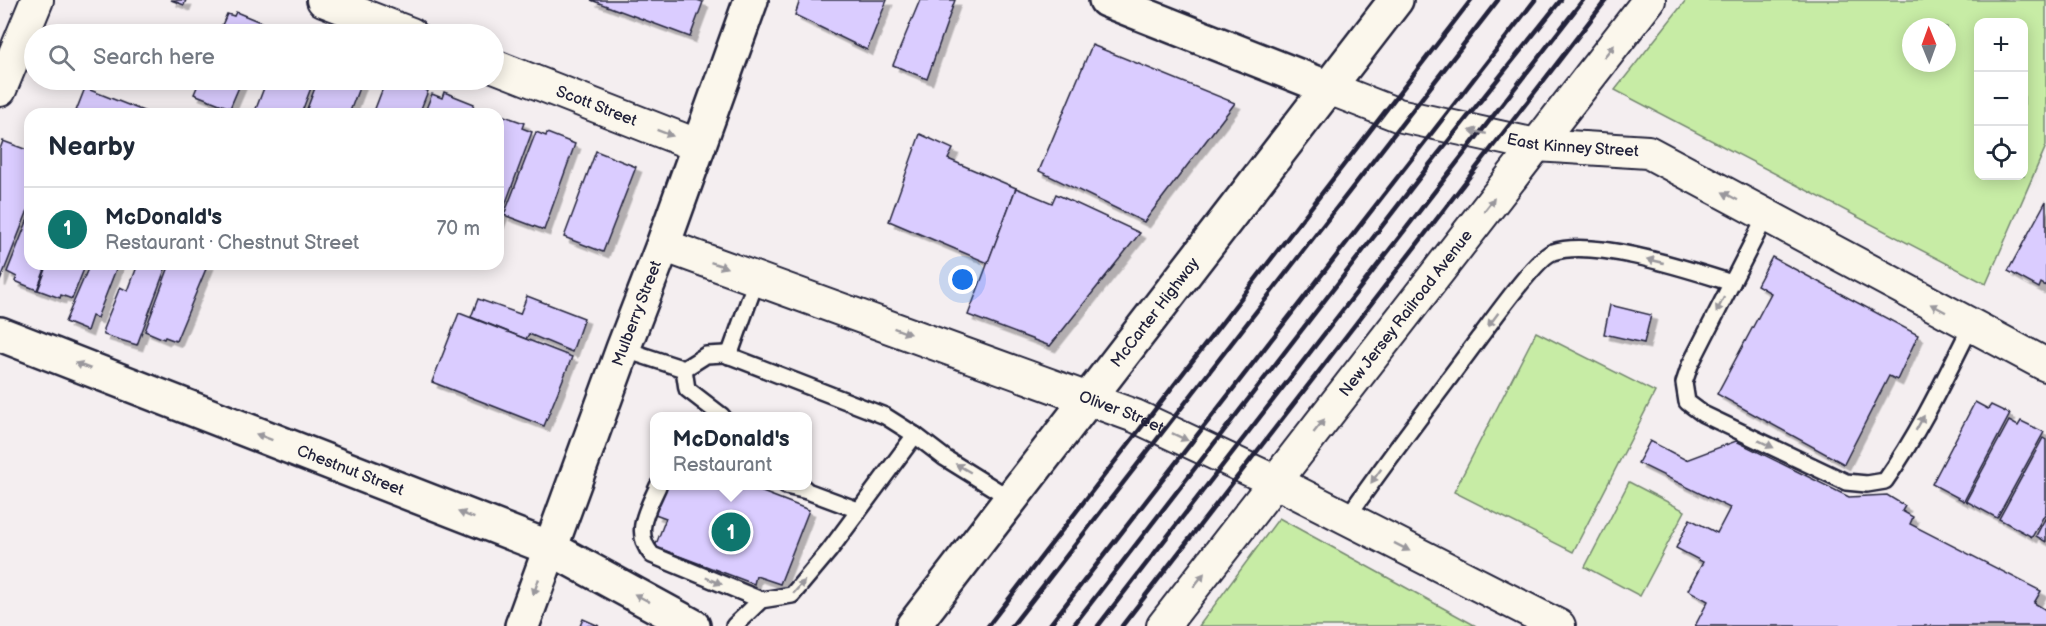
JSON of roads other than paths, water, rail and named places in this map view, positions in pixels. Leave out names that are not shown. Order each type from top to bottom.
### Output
[{"type":"street","points":[[27,24],[37,0]]},
{"type":"street","points":[[323,0],[385,24]]},
{"type":"street","name":"Mulberry Street","points":[[522,626],[751,0]]},
{"type":"street","name":"East Kinney Street","points":[[1106,0],[1398,115],[1536,145],[1648,152],[2046,365]]},
{"type":"street","name":"McCarter Highway","points":[[913,626],[1396,0]]},
{"type":"street","name":"New Jersey Railroad Avenue","points":[[1163,626],[1649,0]]},
{"type":"street","points":[[0,90],[24,32]]},
{"type":"street","name":"Scott Street","points":[[504,70],[699,146]]},
{"type":"street","name":"Oliver Street","points":[[663,245],[1135,416],[1276,482],[1559,626]]},
{"type":"street","name":"Chestnut Street","points":[[0,334],[549,548],[693,626]]},
{"type":"lane","points":[[1766,216],[1690,365],[1684,382],[1687,402],[1703,414],[1846,482],[1867,484],[1885,481],[1898,463],[1971,326]]},
{"type":"lane","points":[[1346,519],[1372,480],[1521,283],[1551,252],[1571,248],[1623,254],[1732,283]]},
{"type":"lane","points":[[729,356],[757,278]]},
{"type":"lane","points":[[623,349],[684,369],[706,355],[729,356],[885,416],[945,458],[1011,499]]},
{"type":"lane","points":[[684,369],[687,389],[716,412]]},
{"type":"lane","points":[[656,490],[642,527],[644,545],[652,555],[761,600],[792,595],[829,551],[915,435]]},
{"type":"lane","points":[[810,490],[858,510]]},
{"type":"lane","points":[[734,626],[761,600]]},
{"type":"railway","points":[[988,626],[1471,0]]},
{"type":"railway","points":[[1012,626],[1498,0]]},
{"type":"railway","points":[[1049,626],[1535,0]]},
{"type":"railway","points":[[1073,626],[1430,164],[1561,0]]},
{"type":"railway","points":[[1098,626],[1583,0]]},
{"type":"railway","points":[[1122,626],[1606,0]]},
{"type":"place","name":"McDonald's","points":[[731,532]]}]
